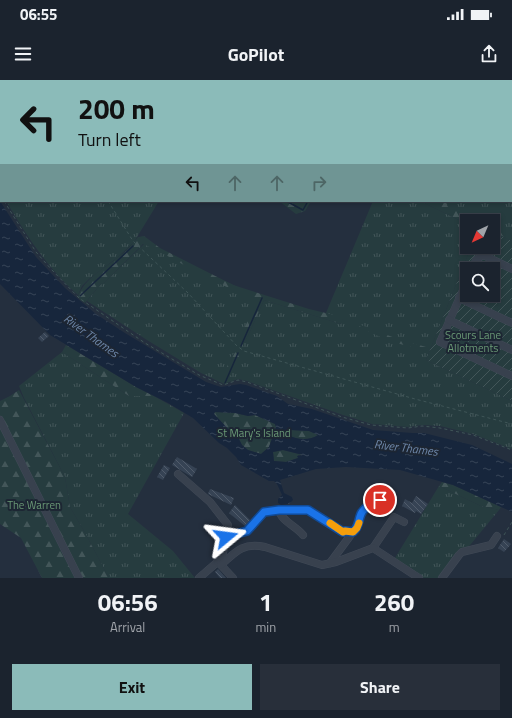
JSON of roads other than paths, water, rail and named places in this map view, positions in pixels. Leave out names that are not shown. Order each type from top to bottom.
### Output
[{"type":"street","points":[[475,262],[483,255],[498,262]]},
{"type":"street","points":[[500,263],[512,269]]},
{"type":"street","points":[[512,323],[459,298],[440,342],[512,376]]},
{"type":"street","points":[[449,320],[512,350]]},
{"type":"street","points":[[0,420],[79,578]]},
{"type":"street","points":[[178,474],[210,502],[228,525],[222,558],[219,563]]},
{"type":"street","points":[[343,532],[353,532],[357,528],[362,513],[365,509],[380,500]]},
{"type":"street","points":[[226,537],[247,531],[264,512],[279,510],[308,510],[350,536],[330,563]]},
{"type":"street","points":[[279,510],[282,517],[303,535]]},
{"type":"street","points":[[199,578],[243,547],[257,545],[317,564],[322,565],[330,563],[373,548],[394,517],[404,522]]},
{"type":"street","points":[[442,578],[462,552],[491,545],[497,536]]},
{"type":"street","points":[[373,548],[419,578]]},
{"type":"street","points":[[219,563],[233,578]]},
{"type":"water","name":"River Thames","points":[[0,202],[36,257],[65,288],[96,314],[125,333],[206,382],[221,387],[240,384],[246,385],[277,396],[288,404],[312,409],[373,430],[424,433],[472,445],[512,464],[512,512],[453,485],[400,470],[346,467],[316,469],[280,480],[284,493],[292,497],[293,500],[289,504],[281,505],[278,503],[278,499],[282,495],[274,481],[269,481],[241,465],[236,457],[227,448],[219,443],[193,418],[168,403],[136,387],[50,335],[0,284]],"holes":[[[215,412],[235,413],[248,416],[255,415],[275,424],[276,427],[269,447],[261,454],[248,450],[242,445],[238,437],[232,433],[214,414]],[[291,430],[309,431],[318,435],[311,438],[294,438],[287,434]],[[283,450],[303,455],[297,456],[298,458],[286,462],[274,461],[273,452]]]},
{"type":"waterway","points":[[288,202],[303,210],[307,202]]},
{"type":"waterway","points":[[80,296],[133,246]]},
{"type":"waterway","points":[[241,346],[262,298]]},
{"type":"waterway","points":[[225,383],[238,353]]},
{"type":"park label","name":"Scours Lane Allotments","points":[[473,341]]},
{"type":"park label","name":"St Mary's Island","points":[[254,433]]},
{"type":"park label","name":"The Warren","points":[[34,505]]}]
